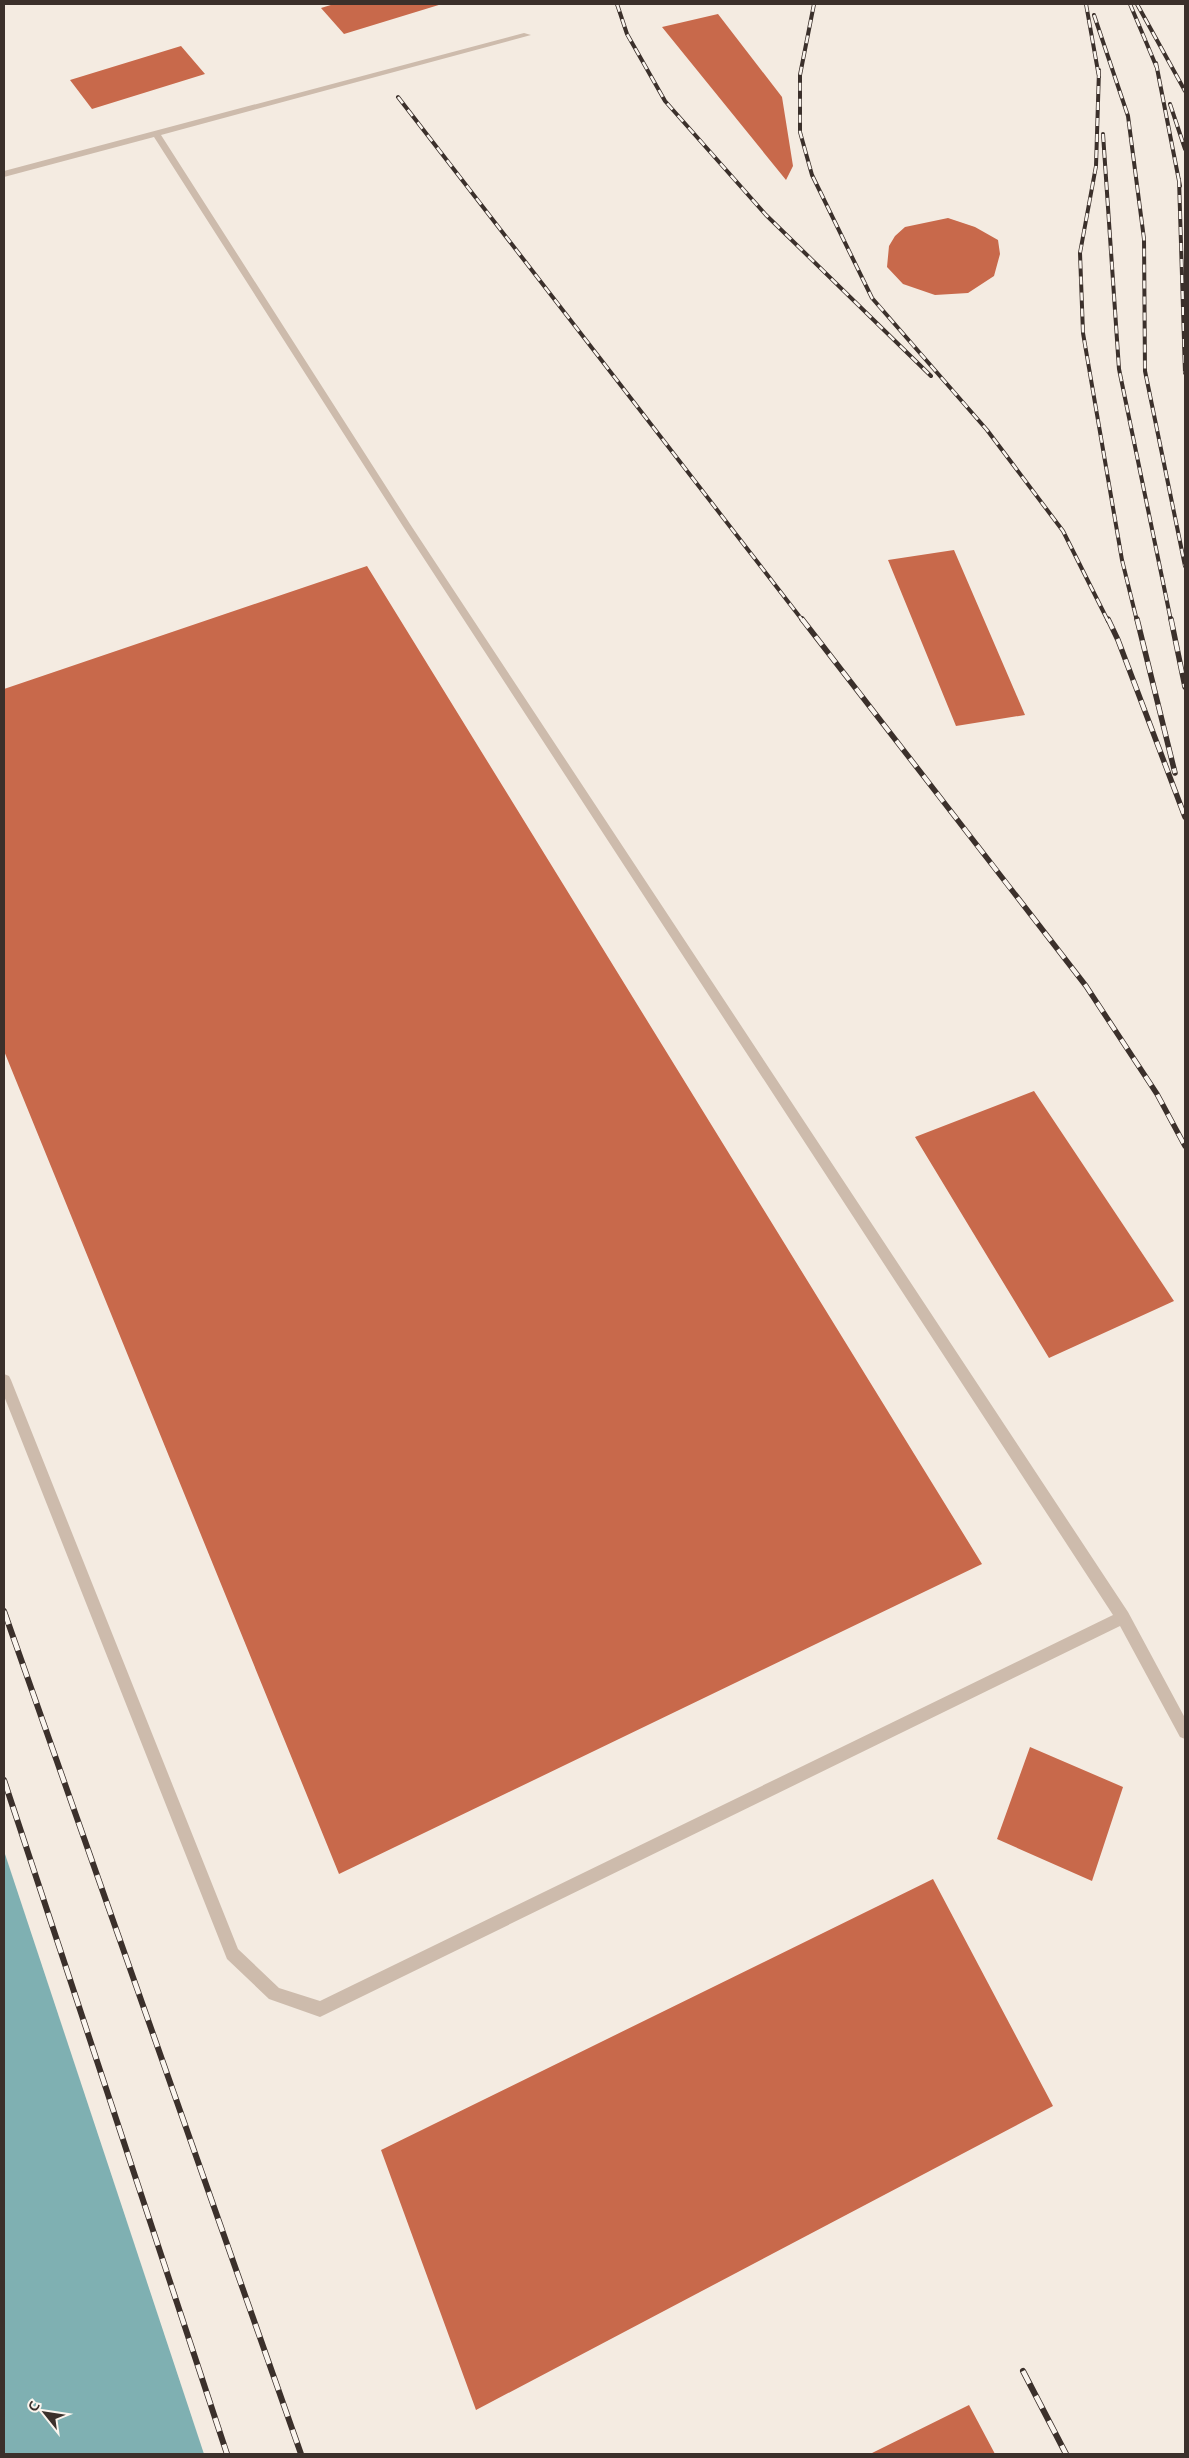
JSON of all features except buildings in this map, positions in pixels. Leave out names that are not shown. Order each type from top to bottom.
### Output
[{"type":"lane","points":[[4,174],[527,35]]},
{"type":"lane","points":[[156,134],[407,526],[1124,1618],[1185,1732]]},
{"type":"lane","points":[[4,1380],[232,1954],[274,1994],[320,2009],[1124,1618]]},
{"type":"water","points":[[4,1851],[204,2454],[4,2454]]},
{"type":"railway","points":[[617,4],[627,34],[665,101],[766,215],[931,376]]},
{"type":"railway","points":[[814,4],[800,75],[800,132],[812,175],[872,298],[987,430],[1063,531],[1108,621]]},
{"type":"railway","points":[[1086,4],[1099,76]]},
{"type":"railway","points":[[1130,4],[1157,68]]},
{"type":"railway","points":[[1137,4],[1185,91]]},
{"type":"railway","points":[[1094,15],[1128,116],[1144,239],[1145,371],[1185,566]]},
{"type":"railway","points":[[1156,63],[1157,68]]},
{"type":"railway","points":[[1157,68],[1179,181]]},
{"type":"railway","points":[[1099,70],[1099,76]]},
{"type":"railway","points":[[1099,76],[1096,166],[1080,253],[1083,333],[1122,560],[1137,621]]},
{"type":"railway","points":[[398,97],[803,621]]},
{"type":"railway","points":[[1170,104],[1185,149]]},
{"type":"railway","points":[[1103,134],[1119,369],[1171,621]]},
{"type":"railway","points":[[1179,181],[1180,186]]},
{"type":"railway","points":[[1179,181],[1185,373]]},
{"type":"railway","points":[[802,619],[1086,986],[1157,1094],[1185,1146]]},
{"type":"railway","points":[[1108,619],[1118,640],[1185,817]]},
{"type":"railway","points":[[1137,619],[1175,773]]},
{"type":"railway","points":[[1171,619],[1185,687]]},
{"type":"railway","points":[[4,1611],[301,2454]]},
{"type":"railway","points":[[4,1780],[227,2454]]},
{"type":"railway","points":[[1023,2371],[1066,2454]]}]
